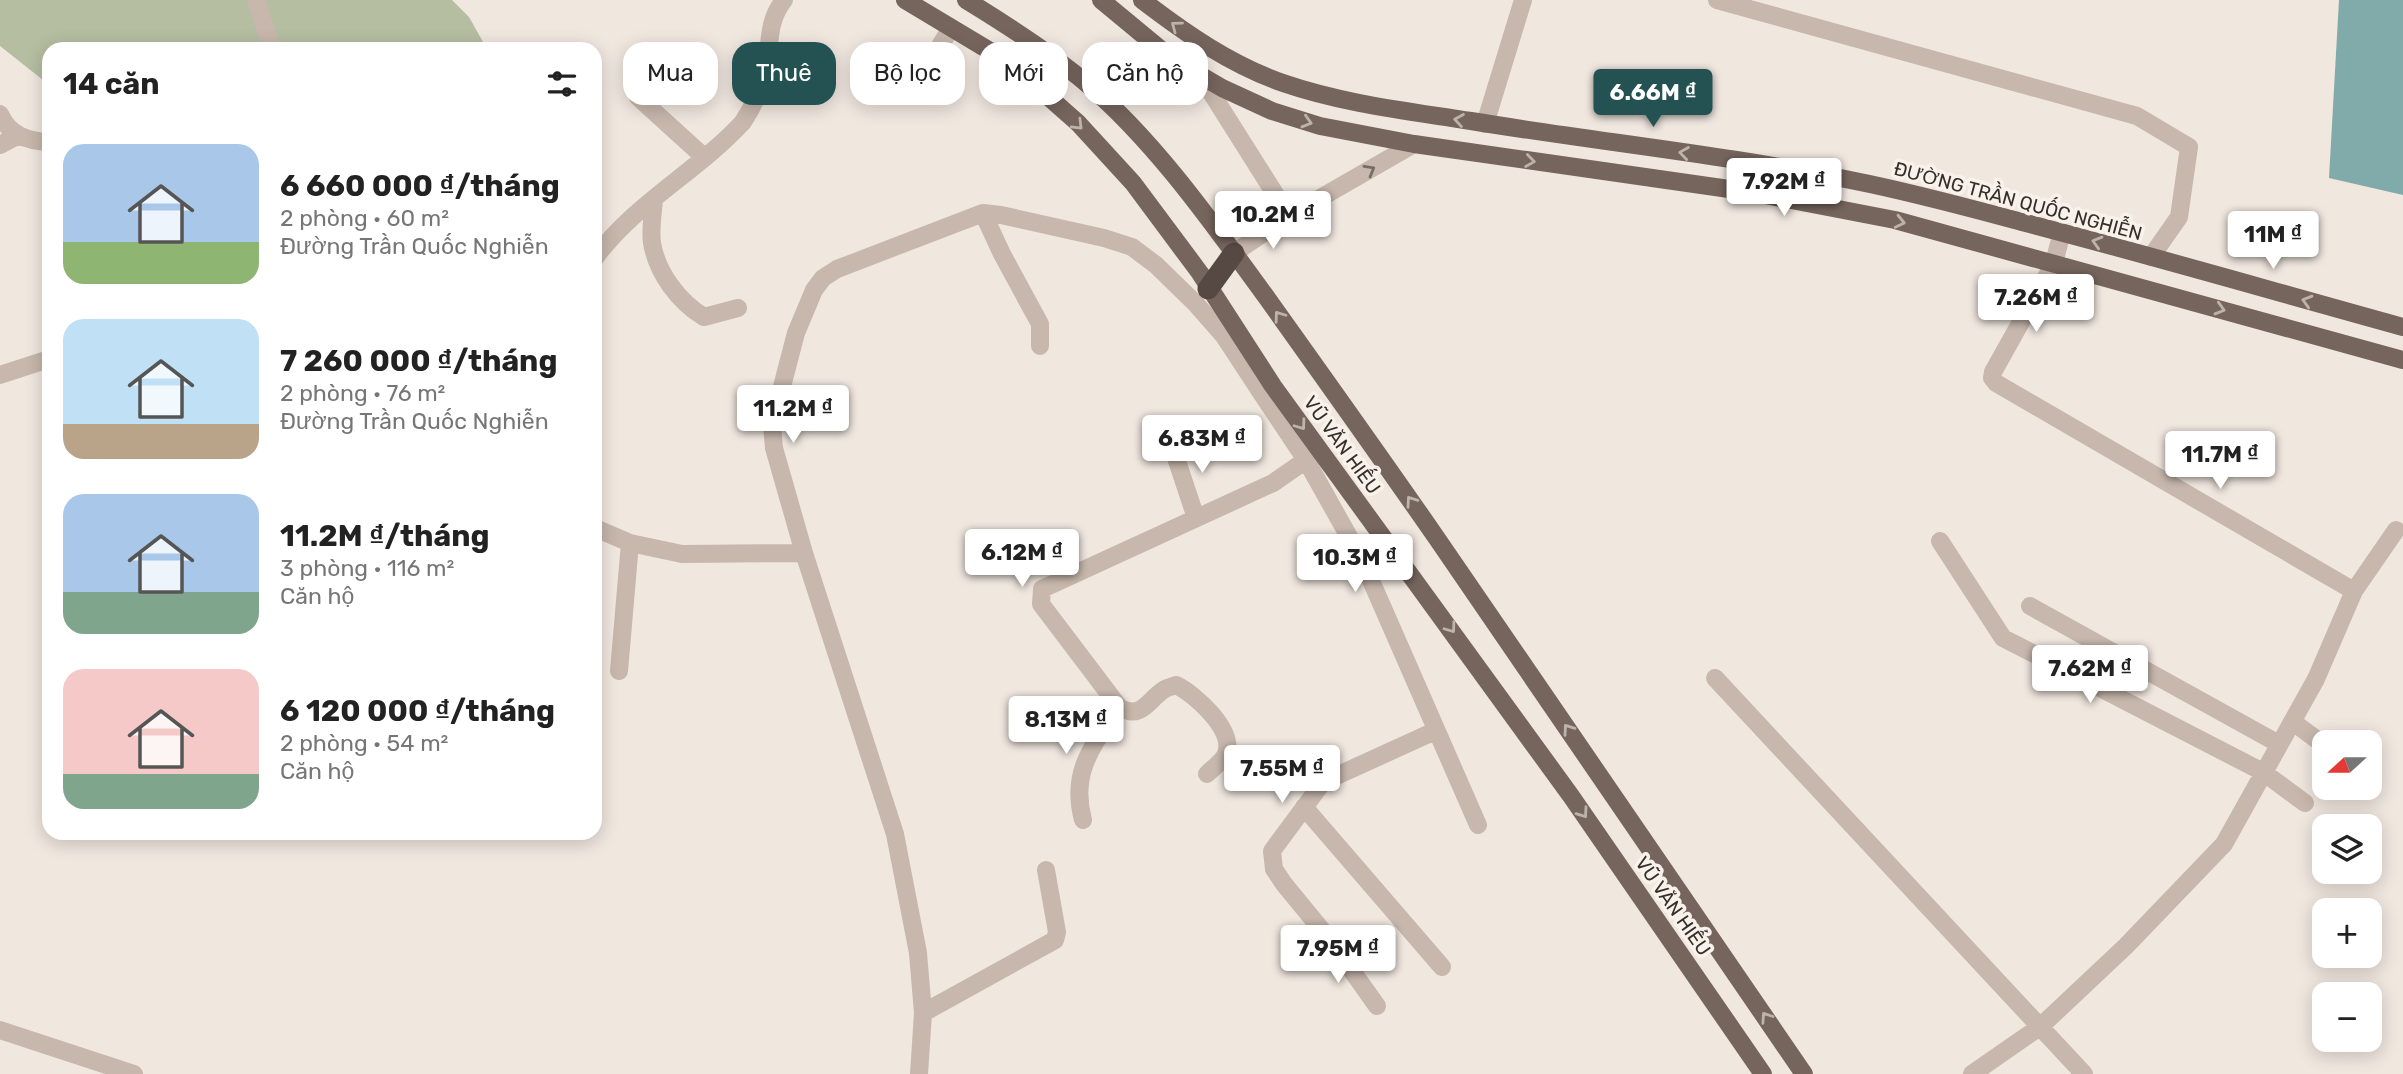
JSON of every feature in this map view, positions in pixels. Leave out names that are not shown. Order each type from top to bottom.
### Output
[{"type":"highway","points":[[1208,289],[1234,253]]},
{"type":"main road","name":"VŨ VĂN HIẾU","points":[[905,0],[1010,63],[1078,123],[1133,183],[1200,273],[1268,390],[1499,694],[1763,1074]]},
{"type":"main road","name":"VŨ VĂN HIẾU","points":[[966,0],[1049,54],[1087,84],[1124,120],[1175,177],[1234,253],[1378,454],[1688,901],[1804,1074]]},
{"type":"main road","points":[[1101,0],[1152,42]]},
{"type":"main road","name":"ĐƯỜNG TRẦN QUỐC NGHIỄN","points":[[1142,0],[1185,33],[1235,62],[1282,83],[1327,96],[1485,124],[1806,171],[1902,191],[2062,232],[2403,327]]},
{"type":"main road","points":[[1208,80],[1284,114],[1320,125],[1414,144],[1750,192],[1951,234],[2403,359]]},
{"type":"street","points":[[256,0],[270,42]]},
{"type":"street","points":[[602,248],[654,199],[734,132],[750,110],[765,75],[772,19],[784,0]]},
{"type":"street","points":[[1485,124],[1523,0]]},
{"type":"street","points":[[1717,0],[2137,116],[2189,147],[2179,217],[2157,259]]},
{"type":"street","points":[[942,42],[951,27]]},
{"type":"street","points":[[1208,88],[1289,216]]},
{"type":"street","points":[[648,105],[704,156]]},
{"type":"street","points":[[0,114],[4,123],[17,136],[42,141]]},
{"type":"street","points":[[0,145],[17,136]]},
{"type":"street","points":[[1234,253],[1289,216],[1414,144]]},
{"type":"street","points":[[654,199],[651,241],[659,268],[678,294],[690,309],[704,317],[738,308]]},
{"type":"street","points":[[983,214],[1040,324],[1040,346]]},
{"type":"street","points":[[919,1074],[923,1013],[918,953],[895,834],[804,553],[779,469],[772,425],[796,333],[814,290],[823,278],[836,269],[983,214],[1014,218],[1104,238],[1132,247],[1156,265],[1196,304],[1268,390],[1362,560],[1478,825]]},
{"type":"street","points":[[2062,232],[2054,263],[1992,378],[2003,388],[2064,424],[2354,591]]},
{"type":"street","points":[[0,375],[42,361]]},
{"type":"street","points":[[1171,443],[1196,518]]},
{"type":"street","points":[[1207,775],[1226,755],[1227,742],[1213,716],[1186,690],[1176,685],[1164,690],[1147,706],[1136,711],[1127,712],[1119,707],[1041,604],[1042,589],[1273,483],[1306,460]]},
{"type":"street","points":[[1972,1074],[2040,1026],[2126,946],[2224,844],[2316,679],[2354,591],[2396,530]]},
{"type":"street","points":[[602,531],[630,543],[682,554],[804,553]]},
{"type":"street","points":[[1940,541],[2003,638],[2263,772],[2305,803]]},
{"type":"street","points":[[619,671],[630,543]]},
{"type":"street","points":[[2030,606],[2279,744]]},
{"type":"street","points":[[1716,678],[2084,1074]]},
{"type":"street","points":[[1083,820],[1078,790],[1084,763],[1119,707]]},
{"type":"street","points":[[2292,722],[2312,737]]},
{"type":"street","points":[[1377,1006],[1330,940],[1284,884],[1274,869],[1272,851],[1322,782],[1435,731]]},
{"type":"street","points":[[1304,807],[1442,967]]},
{"type":"street","points":[[923,1013],[1055,940],[1057,932],[1046,870]]},
{"type":"street","points":[[0,1030],[134,1074]]},
{"type":"green space","points":[[0,0],[452,0],[469,17],[483,42],[42,42],[42,79],[0,46]]},
{"type":"water","points":[[2339,0],[2403,0],[2403,195],[2329,178]]}]
